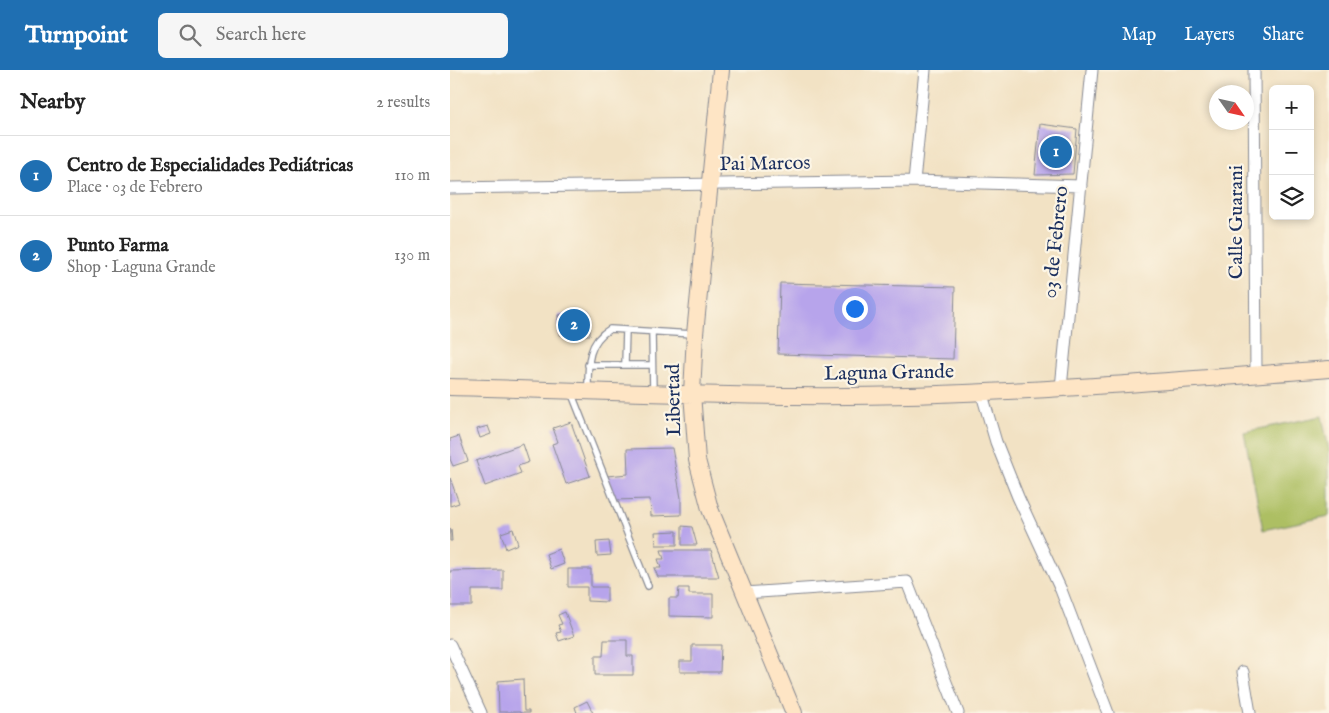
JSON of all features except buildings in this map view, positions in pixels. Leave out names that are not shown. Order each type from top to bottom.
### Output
[{"type":"main road","name":"Libertad","points":[[721,70],[695,334],[692,393],[697,460],[710,509],[794,713]]},
{"type":"main road","name":"Laguna Grande","points":[[450,388],[795,396],[1061,388],[1329,369]]},
{"type":"street","points":[[914,182],[925,70]]},
{"type":"street","name":"03 de Febrero","points":[[1061,388],[1092,70]]},
{"type":"street","name":"Calle Guarani","points":[[1254,70],[1256,374]]},
{"type":"street","name":"Pai Marcos","points":[[450,188],[914,182],[1081,186]]},
{"type":"street","points":[[981,391],[996,442],[1018,497],[1061,590],[1108,713]]},
{"type":"street","points":[[744,592],[907,582],[958,713]]},
{"type":"street","points":[[450,645],[481,713]]},
{"type":"street","points":[[1243,672],[1250,713]]},
{"type":"lane","points":[[588,391],[588,365],[595,342],[610,329],[695,334]]},
{"type":"lane","points":[[625,364],[626,330]]},
{"type":"lane","points":[[652,332],[652,392]]},
{"type":"lane","points":[[588,365],[652,365]]},
{"type":"lane","points":[[570,390],[648,586]]},
{"type":"green space","points":[[1322,416],[1329,450],[1329,516],[1263,530],[1244,432]]},
{"type":"place","name":"Centro de Especialidades Pediátricas","points":[[1056,152]]},
{"type":"place","name":"Punto Farma","points":[[574,325]]}]
